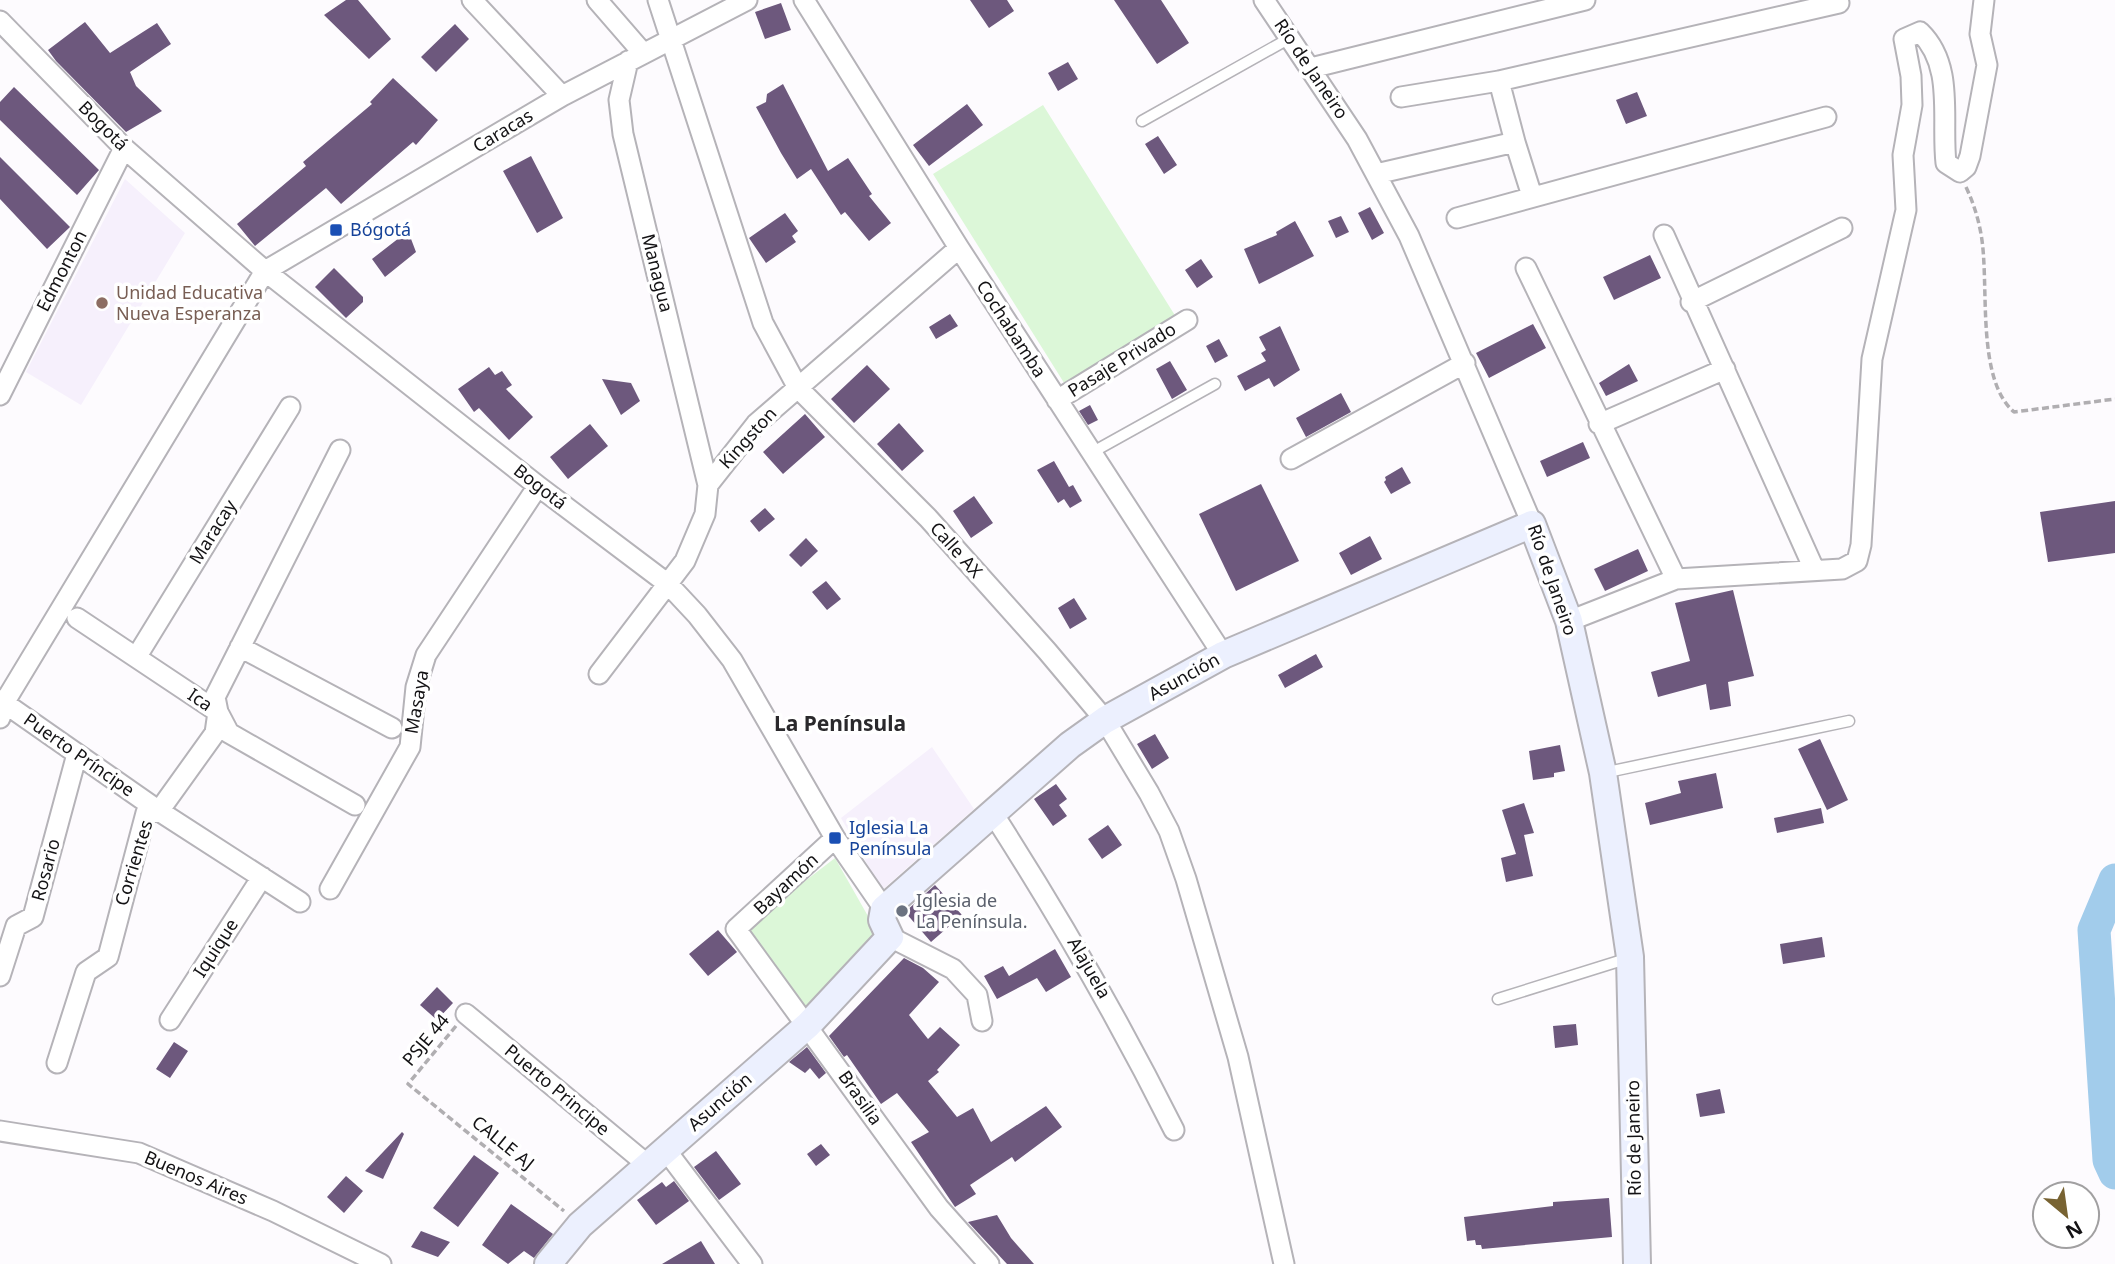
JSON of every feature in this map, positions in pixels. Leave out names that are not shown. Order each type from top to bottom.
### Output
[{"type":"street","points":[[472,0],[562,96]]},
{"type":"street","points":[[597,0],[635,57]]},
{"type":"street","name":"Calle AX","points":[[658,0],[668,39],[763,323],[798,388],[928,519],[1105,720],[1149,793],[1168,831],[1186,879],[1238,1056],[1284,1264]]},
{"type":"street","name":"Caracas","points":[[265,271],[562,96],[747,0]]},
{"type":"street","name":"Cochabamba","points":[[804,0],[959,248],[1223,655]]},
{"type":"street","name":"Río de Janeiro","points":[[1264,0],[1311,68],[1376,174],[1409,236],[1532,524],[1569,621],[1603,773],[1630,957],[1637,1264]]},
{"type":"street","points":[[1311,68],[1585,0]]},
{"type":"street","points":[[1569,621],[1675,579],[1842,569],[1857,561],[1861,545],[1872,359],[1906,210],[1903,155],[1912,105],[1911,76],[1904,39],[1911,33],[1920,32],[1932,44],[1939,62],[1945,101],[1946,163],[1960,172],[1966,167],[1970,156],[1987,65],[1980,34],[1984,0]]},
{"type":"street","points":[[1401,97],[1499,81],[1839,3]]},
{"type":"street","name":"Bogotá","points":[[0,21],[124,148],[265,271],[538,486],[668,583],[732,660],[835,838],[884,909],[882,920],[890,936]]},
{"type":"street","name":"Managua","points":[[635,57],[619,100],[623,134],[708,485]]},
{"type":"street","points":[[1499,81],[1532,196]]},
{"type":"street","points":[[1457,219],[1532,196],[1826,117]]},
{"type":"street","points":[[1376,174],[1515,142]]},
{"type":"street","name":"Edmonton","points":[[0,395],[124,148]]},
{"type":"street","points":[[1692,302],[1842,228]]},
{"type":"street","points":[[1664,235],[1814,569]]},
{"type":"street","name":"Kingston","points":[[599,674],[685,561],[705,514],[708,485],[756,424],[959,248]]},
{"type":"street","points":[[1526,268],[1675,579]]},
{"type":"street","points":[[1,707],[265,271]]},
{"type":"street","name":"Pasaje Privado","points":[[1057,400],[1187,320]]},
{"type":"street","points":[[1291,459],[1465,363]]},
{"type":"street","points":[[1599,424],[1725,369]]},
{"type":"street","name":"Maracay","points":[[137,656],[289,407]]},
{"type":"street","name":"Corrientes","points":[[57,1063],[86,972],[108,957],[146,813],[159,811],[215,733],[218,712],[215,697],[340,450]]},
{"type":"street","name":"Masaya","points":[[330,889],[410,747],[416,687],[426,656],[538,486]]},
{"type":"street","name":"Asunción","points":[[884,909],[1070,745],[1105,720],[1223,655],[1532,524]]},
{"type":"street","name":"Ica","points":[[77,618],[218,712],[229,733],[355,805]]},
{"type":"street","points":[[240,647],[392,728]]},
{"type":"street","name":"Puerto Príncipe","points":[[1,707],[77,754],[159,811],[300,902]]},
{"type":"street","name":"Rosario","points":[[0,976],[16,926],[33,917],[77,754]]},
{"type":"street","name":"Alajuela","points":[[992,813],[1058,915],[1112,1009],[1174,1130]]},
{"type":"street","name":"Bayamón","points":[[736,929],[835,838]]},
{"type":"street","name":"Iquique","points":[[170,1020],[262,877]]},
{"type":"street","name":"Brasilia","points":[[736,929],[940,1208],[989,1264]]},
{"type":"street","points":[[890,936],[953,969],[977,995],[982,1021]]},
{"type":"street","name":"Asunción","points":[[548,1264],[580,1224],[808,1025],[890,936]]},
{"type":"street","name":"Puerto Principe","points":[[466,1014],[657,1158],[752,1264]]},
{"type":"street","name":"Buenos Aires","points":[[0,1131],[139,1153],[273,1211],[381,1264]]},
{"type":"street","points":[[1624,1264],[1637,1264]]},
{"type":"lane","points":[[1142,121],[1291,38]]},
{"type":"lane","points":[[1091,453],[1215,384]]},
{"type":"lane","points":[[1603,773],[1849,721]]},
{"type":"lane","points":[[1498,999],[1630,957]]},
{"type":"path","points":[[1960,172],[1975,205],[1982,235],[1991,366],[1998,394],[2014,412],[2115,399]]},
{"type":"path","name":"PSJE 44","points":[[408,1084],[466,1014]]},
{"type":"path","name":"CALLE AJ","points":[[408,1084],[580,1224]]},
{"type":"shaded area","name":"Unidad Educativa Nueva Esperanza","points":[[125,179],[185,233],[81,405],[26,372]]},
{"type":"shaded area","points":[[932,747],[974,809],[882,890],[841,818]]},
{"type":"green space","points":[[1043,105],[1176,317],[1066,386],[933,174]]},
{"type":"green space","points":[[835,858],[881,939],[807,1012],[744,928]]},
{"type":"building","points":[[346,0],[358,0],[391,39],[369,59],[324,15]]},
{"type":"building","points":[[970,0],[1007,0],[1014,11],[989,28]]},
{"type":"building","points":[[1114,0],[1161,0],[1189,43],[1157,64]]},
{"type":"building","points":[[781,3],[791,30],[765,39],[755,12]]},
{"type":"building","points":[[85,22],[110,53],[157,23],[171,44],[130,72],[136,86],[162,111],[126,132],[56,61],[48,50]]},
{"type":"building","points":[[455,24],[469,39],[436,72],[421,57]]},
{"type":"building","points":[[1068,62],[1078,79],[1058,91],[1048,73]]},
{"type":"building","points":[[393,78],[438,120],[416,145],[413,142],[341,204],[326,188],[255,246],[237,224],[306,166],[303,162],[372,104],[370,102]]},
{"type":"building","points":[[783,84],[828,171],[848,158],[872,194],[869,196],[891,223],[869,241],[845,212],[841,215],[811,169],[797,179],[781,153],[756,107],[766,102],[767,94]]},
{"type":"building","points":[[14,87],[99,170],[77,195],[0,120],[0,102]]},
{"type":"building","points":[[1637,92],[1647,116],[1626,124],[1616,100]]},
{"type":"building","points":[[967,104],[983,125],[929,166],[913,145]]},
{"type":"building","points":[[1158,136],[1177,165],[1164,174],[1145,144]]},
{"type":"building","points":[[531,156],[563,218],[537,233],[503,171]]},
{"type":"building","points":[[0,157],[70,227],[47,249],[0,199]]},
{"type":"building","points":[[1370,207],[1384,233],[1372,240],[1358,213]]},
{"type":"building","points":[[785,213],[798,231],[792,236],[796,242],[766,263],[749,238]]},
{"type":"building","points":[[1341,216],[1349,232],[1336,238],[1328,221]]},
{"type":"building","points":[[1295,221],[1314,256],[1259,284],[1244,249],[1277,235],[1276,232]]},
{"type":"building","points":[[408,231],[416,252],[385,277],[372,259]]},
{"type":"building","points":[[1650,255],[1661,278],[1614,300],[1603,277]]},
{"type":"building","points":[[1201,259],[1213,277],[1197,288],[1185,270]]},
{"type":"building","points":[[334,268],[363,297],[363,302],[346,318],[315,287]]},
{"type":"building","points":[[950,314],[958,326],[936,339],[929,327]]},
{"type":"building","points":[[1533,324],[1546,348],[1489,378],[1476,353]]},
{"type":"building","points":[[1280,326],[1300,370],[1274,387],[1269,378],[1245,391],[1237,376],[1266,361],[1261,353],[1266,350],[1259,337]]},
{"type":"building","points":[[1219,339],[1228,356],[1215,363],[1206,346]]},
{"type":"building","points":[[1170,361],[1187,390],[1172,399],[1156,369]]},
{"type":"building","points":[[1629,364],[1638,381],[1606,396],[1599,383]]},
{"type":"building","points":[[867,365],[890,389],[854,423],[831,399]]},
{"type":"building","points":[[489,367],[495,375],[502,371],[512,385],[506,389],[533,417],[509,440],[479,408],[474,412],[458,389]]},
{"type":"building","points":[[602,379],[631,383],[640,401],[621,415]]},
{"type":"building","points":[[1341,393],[1351,412],[1306,437],[1296,418]]},
{"type":"building","points":[[1090,405],[1098,420],[1088,425],[1079,411]]},
{"type":"building","points":[[805,414],[825,437],[783,474],[763,452]]},
{"type":"building","points":[[899,423],[924,451],[902,471],[877,444]]},
{"type":"building","points":[[590,424],[608,446],[568,479],[550,457]]},
{"type":"building","points":[[1583,442],[1590,458],[1547,477],[1540,461]]},
{"type":"building","points":[[1054,461],[1069,487],[1073,485],[1082,501],[1070,508],[1064,499],[1058,503],[1037,470]]},
{"type":"building","points":[[1402,467],[1411,483],[1391,494],[1384,482],[1385,477]]},
{"type":"building","points":[[1261,484],[1299,561],[1236,591],[1199,514]]},
{"type":"building","points":[[974,496],[993,523],[971,538],[953,511]]},
{"type":"building","points":[[2115,501],[2115,553],[2048,562],[2040,512]]},
{"type":"building","points":[[765,508],[775,519],[759,532],[750,521]]},
{"type":"building","points":[[1370,536],[1382,559],[1351,575],[1339,553]]},
{"type":"building","points":[[806,538],[818,551],[801,567],[789,555]]},
{"type":"building","points":[[1638,549],[1648,571],[1605,591],[1594,569]]},
{"type":"building","points":[[826,581],[841,599],[827,610],[812,592]]},
{"type":"building","points":[[1733,590],[1754,676],[1728,682],[1731,706],[1710,710],[1706,684],[1658,697],[1651,672],[1690,661],[1675,603]]},
{"type":"building","points":[[1074,598],[1087,619],[1070,629],[1058,608]]},
{"type":"building","points":[[1316,654],[1323,667],[1285,688],[1278,675]]},
{"type":"building","points":[[1155,734],[1169,758],[1152,769],[1137,744]]},
{"type":"building","points":[[1820,739],[1848,800],[1827,810],[1798,749]]},
{"type":"building","points":[[1560,745],[1565,771],[1554,773],[1554,777],[1533,780],[1529,751]]},
{"type":"building","points":[[1716,773],[1723,808],[1650,825],[1645,803],[1681,793],[1678,781]]},
{"type":"building","points":[[1056,784],[1067,799],[1059,805],[1067,816],[1053,826],[1034,799]]},
{"type":"building","points":[[1524,803],[1534,833],[1524,835],[1533,876],[1506,882],[1501,858],[1516,854],[1502,810]]},
{"type":"building","points":[[1821,808],[1824,823],[1777,833],[1774,818]]},
{"type":"building","points":[[1108,825],[1122,845],[1102,859],[1088,839]]},
{"type":"building","points":[[935,885],[962,915],[931,942],[905,912]]},
{"type":"building","points":[[718,930],[737,952],[708,976],[689,954]]},
{"type":"building","points":[[1822,937],[1825,957],[1783,964],[1780,944]]},
{"type":"building","points":[[1055,949],[1071,977],[1046,992],[1037,978],[997,999],[984,976],[1003,966],[1009,976]]},
{"type":"building","points":[[904,958],[923,968],[939,982],[909,1015],[928,1039],[940,1027],[960,1045],[937,1070],[939,1072],[928,1081],[957,1117],[973,1108],[991,1142],[1046,1106],[1062,1127],[1015,1162],[1012,1157],[970,1185],[976,1194],[955,1207],[911,1142],[929,1132],[897,1093],[881,1104],[847,1055],[844,1057],[829,1036]]},
{"type":"building","points":[[437,987],[453,1003],[437,1020],[420,1005]]},
{"type":"building","points":[[1576,1024],[1578,1045],[1555,1048],[1553,1026]]},
{"type":"building","points":[[174,1042],[188,1051],[170,1078],[156,1069]]},
{"type":"building","points":[[807,1047],[826,1073],[819,1079],[810,1068],[805,1073],[789,1062]]},
{"type":"building","points":[[1720,1089],[1725,1113],[1700,1117],[1696,1094]]},
{"type":"building","points":[[402,1132],[404,1134],[383,1179],[365,1171]]},
{"type":"building","points":[[821,1144],[830,1155],[816,1166],[807,1154]]},
{"type":"building","points":[[716,1151],[741,1184],[719,1200],[694,1167]]},
{"type":"building","points":[[474,1155],[499,1173],[458,1227],[433,1208]]},
{"type":"building","points":[[346,1176],[363,1191],[344,1213],[327,1197]]},
{"type":"building","points":[[674,1181],[689,1201],[656,1225],[637,1200],[662,1182],[666,1187]]},
{"type":"building","points":[[1609,1198],[1612,1237],[1482,1249],[1481,1245],[1476,1245],[1475,1240],[1467,1241],[1464,1217],[1553,1206],[1553,1202]]},
{"type":"building","points":[[511,1204],[553,1234],[534,1258],[524,1251],[508,1264],[482,1245]]},
{"type":"building","points":[[997,1215],[1011,1238],[1034,1264],[1007,1264],[968,1222]]},
{"type":"building","points":[[421,1231],[450,1242],[438,1257],[411,1247]]},
{"type":"building","points":[[701,1241],[715,1264],[662,1264]]},
{"type":"waterway","points":[[2115,880],[2094,930],[2109,1160],[2115,1173]]},
{"type":"place","name":"Bógotá","points":[[336,230]]},
{"type":"place","name":"Unidad Educativa Nueva Esperanza","points":[[102,303]]},
{"type":"place","name":"Iglesia La Península","points":[[835,838]]},
{"type":"place","name":"Iglesia de La Península.","points":[[902,911]]},
{"type":"district","name":"La Península","points":[[840,724]]}]
